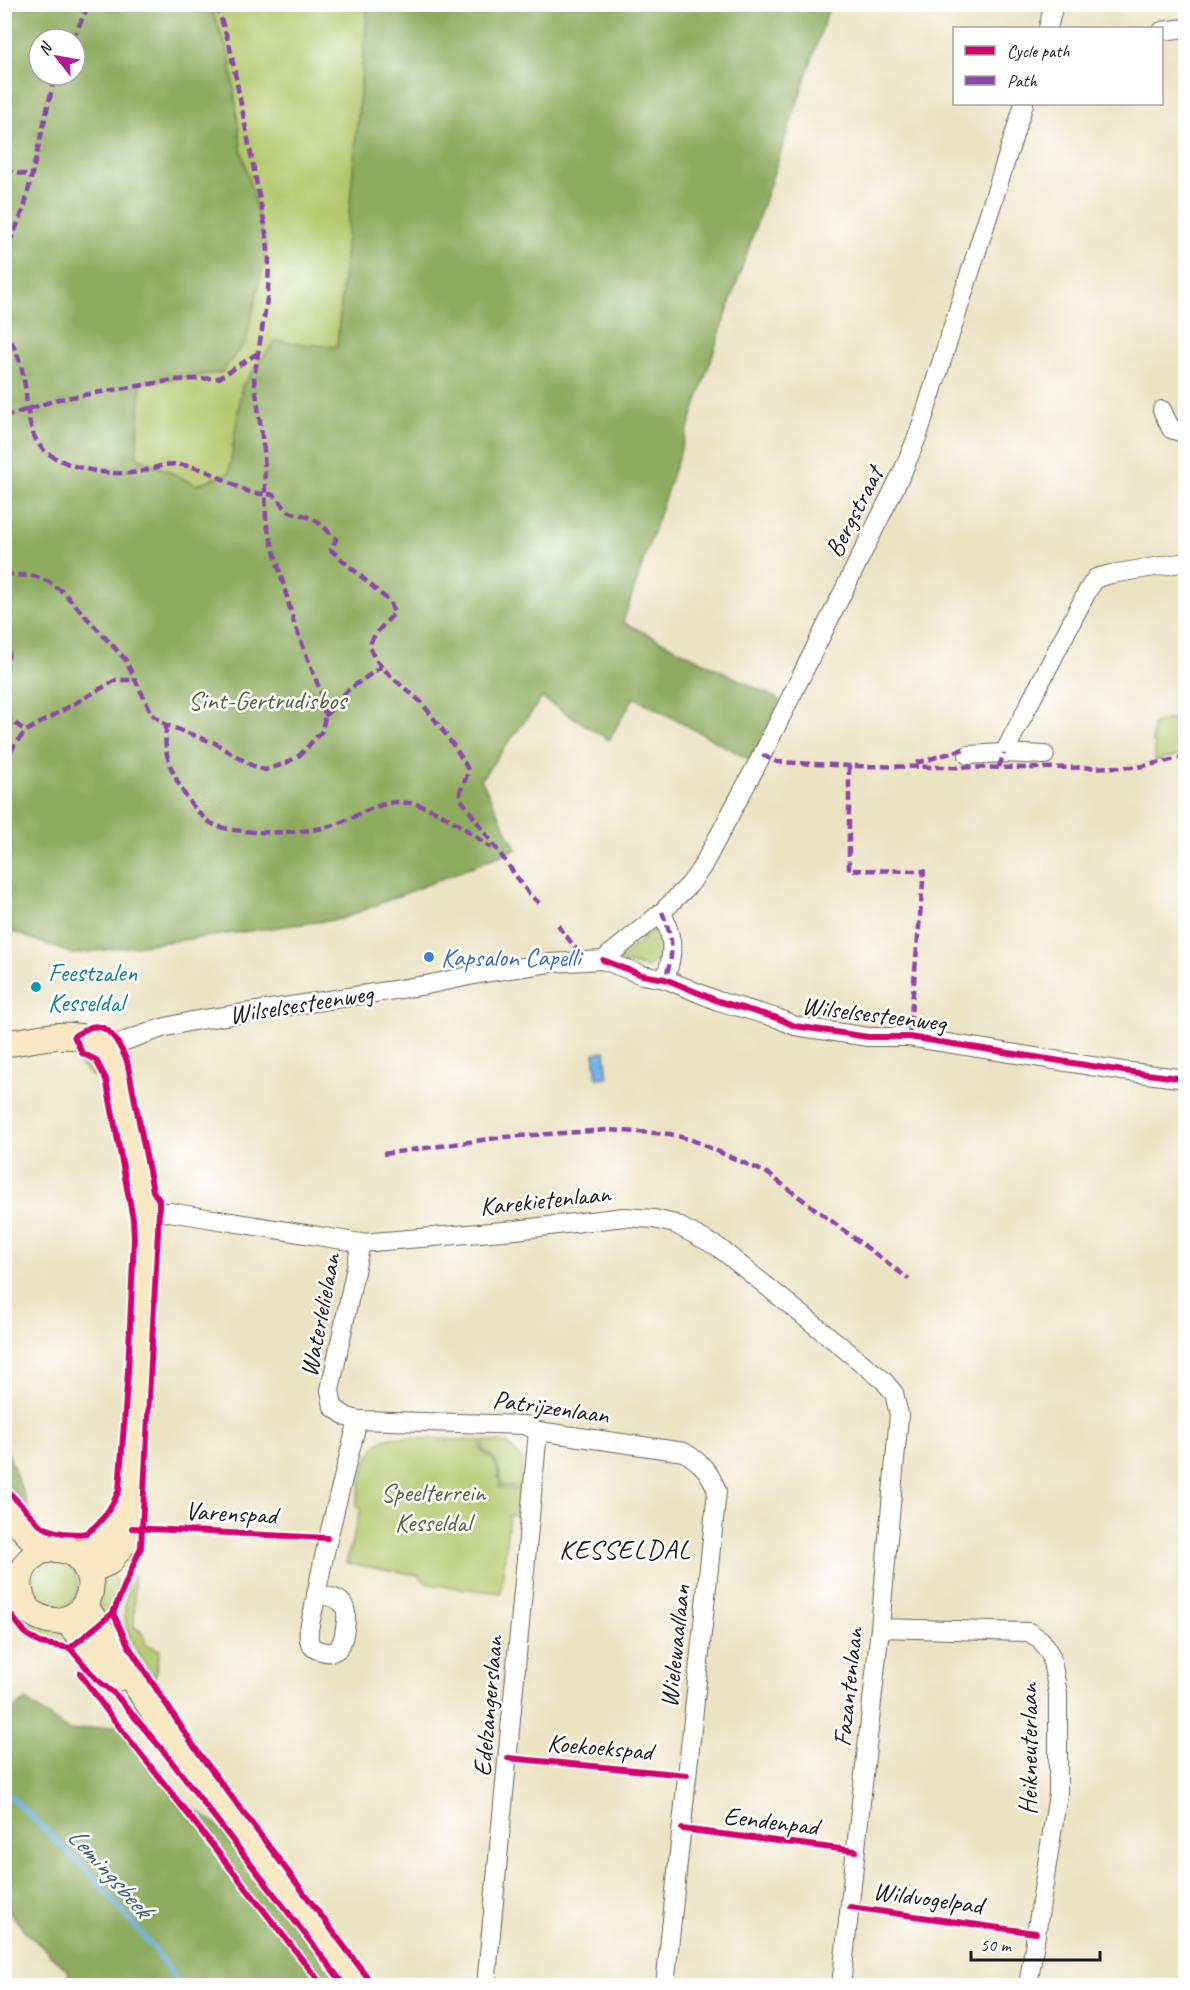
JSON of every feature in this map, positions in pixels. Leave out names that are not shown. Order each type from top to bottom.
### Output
[{"type":"street","points":[[1048,27],[1054,4]]},
{"type":"street","points":[[1163,31],[1185,28]]},
{"type":"street","name":"Bergstraat","points":[[662,912],[690,884],[713,849],[903,471],[922,424],[1024,105]]},
{"type":"street","points":[[1162,410],[1171,429],[1185,434]]},
{"type":"street","points":[[1004,753],[1096,578],[1185,562]]},
{"type":"street","points":[[968,755],[1004,753],[1045,755]]},
{"type":"street","points":[[603,960],[662,912],[669,929],[672,957],[665,979]]},
{"type":"street","name":"Wilselsesteenweg","points":[[105,1048],[162,1028],[192,1021],[426,985],[550,963],[603,960],[642,975],[665,979],[717,1001],[777,1018],[795,1026],[868,1037],[919,1039],[1185,1079]]},
{"type":"street","points":[[4,1044],[79,1036],[94,1040],[105,1048],[111,1056],[116,1072],[145,1213],[147,1248],[131,1491],[134,1517],[132,1528],[109,1562],[88,1571]]},
{"type":"street","name":"Karekietenlaan","points":[[145,1213],[170,1212],[361,1242],[515,1230],[624,1217],[654,1219],[675,1224],[718,1247],[883,1380],[894,1393]]},
{"type":"street","name":"Waterlelielaan","points":[[358,1420],[347,1417],[333,1407],[330,1390],[361,1242]]},
{"type":"street","name":"Fazantenlaan","points":[[841,1986],[880,1628],[899,1415],[894,1393]]},
{"type":"street","points":[[316,1594],[327,1538],[358,1420]]},
{"type":"street","name":"Patrijzenlaan","points":[[358,1420],[525,1425],[538,1431],[684,1452],[708,1470],[717,1491]]},
{"type":"street","name":"Edelzangerslaan","points":[[486,1986],[538,1431]]},
{"type":"street","points":[[4,1508],[29,1535],[59,1551],[80,1558],[88,1571],[91,1591],[75,1613],[55,1621],[42,1619],[28,1609],[20,1592],[19,1581],[23,1568],[29,1559],[59,1551],[84,1552],[97,1546],[112,1532],[120,1520],[131,1491]]},
{"type":"street","name":"Wielewaallaan","points":[[665,1986],[717,1491]]},
{"type":"street","points":[[4,1528],[22,1558],[23,1568]]},
{"type":"street","points":[[75,1613],[94,1654],[169,1735],[360,1986]]},
{"type":"street","name":"Heikneuterlaan","points":[[880,1628],[1029,1632],[1041,1640],[1051,1656],[1058,1693],[1058,1794],[1028,1986]]},
{"type":"green space","name":"Sint-Gertrudisbos","points":[[5,5],[210,5],[230,58],[241,148],[267,249],[246,341],[222,372],[141,383],[136,456],[196,485],[229,473],[242,386],[275,341],[337,347],[368,5],[830,5],[623,622],[780,700],[752,761],[634,697],[609,740],[542,698],[481,779],[516,849],[341,919],[73,954],[5,929],[4,497],[7,496],[4,480]]},
{"type":"green space","points":[[210,5],[368,5],[337,347],[242,386],[229,473],[195,485],[136,456],[141,383],[222,372],[241,148],[230,58]]},
{"type":"green space","points":[[1185,717],[1185,754],[1155,761],[1155,744],[1152,742],[1153,723]]},
{"type":"green space","points":[[661,923],[662,948],[654,963],[648,968],[617,961]]},
{"type":"green space","points":[[85,1055],[98,1066],[103,1074],[93,1077],[80,1065]]},
{"type":"green space","name":"Speelterrein Kesseldal","points":[[390,1437],[481,1441],[481,1451],[491,1458],[496,1466],[499,1488],[518,1490],[516,1516],[509,1515],[501,1593],[428,1584],[418,1575],[346,1563],[361,1508],[356,1506],[369,1456],[381,1441]]},
{"type":"green space","points":[[484,1441],[507,1443],[522,1460],[521,1487],[501,1486],[497,1465],[492,1457],[483,1450]]},
{"type":"green space","points":[[5,1446],[29,1508],[5,1483]]},
{"type":"green space","points":[[10,1553],[15,1563],[14,1570],[70,1642],[38,1637],[19,1622],[9,1608],[5,1599],[5,1559]]},
{"type":"green space","points":[[55,1563],[71,1570],[78,1586],[71,1602],[55,1609],[39,1602],[32,1586],[39,1570]]},
{"type":"green space","points":[[109,1568],[118,1585],[111,1607],[105,1616],[98,1613],[102,1578]]},
{"type":"green space","points":[[134,1574],[134,1627],[142,1634],[145,1644],[160,1650],[155,1677],[131,1640],[127,1628],[125,1604]]},
{"type":"green space","points":[[26,1700],[69,1731],[119,1725],[186,1803],[216,1824],[340,1985],[67,1985],[69,1972],[25,1931],[5,1906],[5,1715]]},
{"type":"water","points":[[605,1051],[608,1077],[597,1078],[594,1053]]},
{"type":"waterway","name":"Lemingsbeek","points":[[4,1790],[86,1869],[156,1951],[181,1986]]},
{"type":"marked path","points":[[78,27],[89,4]]},
{"type":"marked path","points":[[4,574],[34,576],[49,582],[63,592],[125,659],[152,714],[166,725],[215,743],[251,765],[265,770],[284,764],[300,755],[322,731],[325,716],[321,693],[294,623],[266,522],[264,451],[254,378],[268,293],[269,258],[265,226],[229,43],[216,4]]},
{"type":"marked path","points":[[4,256],[24,209],[52,87]]},
{"type":"marked path","points":[[4,170],[31,176]]},
{"type":"marked path","points":[[4,330],[21,367],[32,431],[40,446],[49,454],[72,465],[100,472],[138,472],[170,464],[201,469],[252,493],[275,496],[292,513],[316,521],[336,539],[331,550],[390,602],[394,613],[371,642],[371,650],[375,658],[390,675],[422,703],[460,755],[467,768],[460,798],[529,894],[539,903]]},
{"type":"marked path","points":[[4,417],[59,399],[174,380],[219,378],[258,353]]},
{"type":"marked path","points":[[4,584],[8,593],[11,617],[10,644],[4,679]]},
{"type":"marked path","points":[[325,716],[349,689],[381,667]]},
{"type":"marked path","points":[[4,764],[15,744],[26,731],[116,680],[135,680]]},
{"type":"marked path","points":[[4,716],[26,731]]},
{"type":"marked path","points":[[166,725],[168,758],[177,781],[191,804],[208,821],[217,826],[257,832],[305,831],[330,826],[380,805],[398,802],[411,803],[448,818],[491,848]]},
{"type":"marked path","points":[[916,763],[968,748]]},
{"type":"marked path","points":[[999,767],[1004,753]]},
{"type":"marked path","points":[[762,755],[777,762],[849,766],[1033,768],[1138,767],[1186,757]]},
{"type":"marked path","points":[[849,766],[849,870],[924,871],[909,1037]]},
{"type":"marked path","points":[[662,912],[669,930],[671,945],[665,979]]},
{"type":"marked path","points":[[558,925],[576,949],[576,961]]},
{"type":"marked path","points":[[383,1154],[504,1137],[608,1130],[670,1134],[692,1140],[767,1173],[909,1279]]},
{"type":"marked path","points":[[4,1975],[15,1986]]},
{"type":"cycle path","points":[[603,960],[642,975],[665,979],[718,1001],[777,1018],[795,1026],[868,1037],[909,1037],[1186,1079]]},
{"type":"cycle path","points":[[70,1648],[113,1613],[141,1547],[159,1212],[159,1200],[153,1191],[127,1061],[114,1037],[98,1026],[74,1036],[82,1053],[96,1060],[106,1079],[133,1219],[134,1238],[128,1371],[119,1490],[106,1514],[87,1533]]},
{"type":"cycle path","points":[[4,1487],[45,1528],[63,1533],[87,1533]]},
{"type":"cycle path","name":"Varenspad","points":[[132,1528],[327,1538]]},
{"type":"cycle path","points":[[4,1606],[26,1634],[40,1643],[70,1648]]},
{"type":"cycle path","points":[[113,1613],[129,1647],[195,1748],[374,1986]]},
{"type":"cycle path","points":[[70,1648],[96,1679],[116,1695],[165,1753],[345,1986]]},
{"type":"cycle path","points":[[80,1673],[107,1711],[323,1986]]},
{"type":"cycle path","name":"Koekoekspad","points":[[508,1758],[687,1775]]},
{"type":"cycle path","name":"Eendenpad","points":[[682,1829],[856,1851]]},
{"type":"cycle path","name":"Wildvogelpad","points":[[850,1907],[1036,1933]]},
{"type":"place","name":"Kapsalon Capelli","points":[[429,957]]},
{"type":"place","name":"Feestzalen Kesseldal","points":[[36,987]]},
{"type":"district","name":"KESSELDAL","points":[[625,1549]]}]
